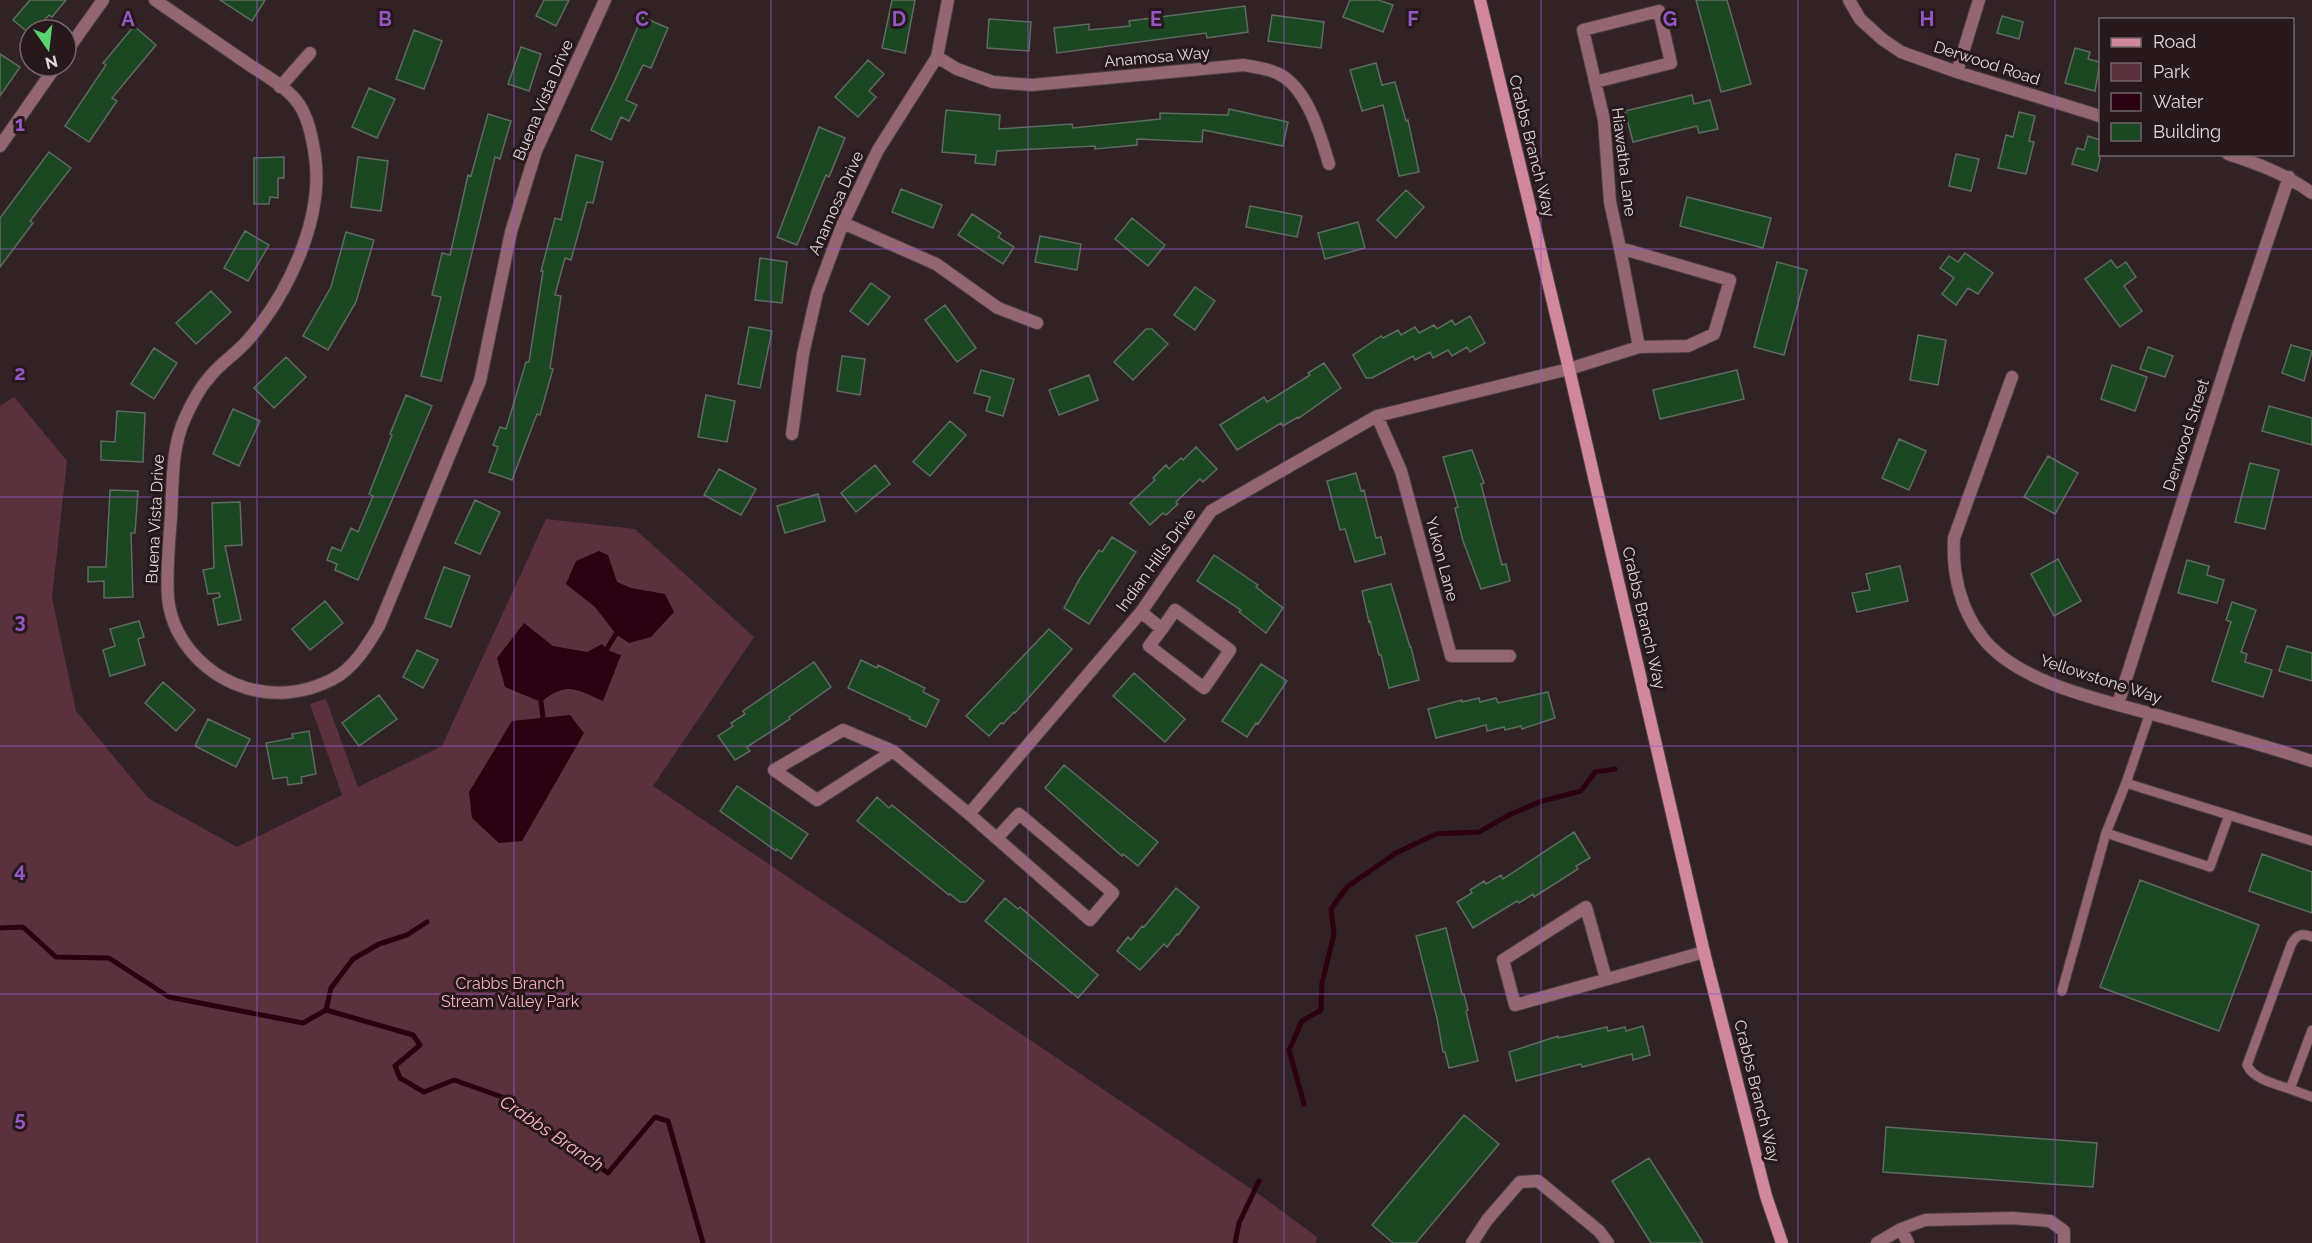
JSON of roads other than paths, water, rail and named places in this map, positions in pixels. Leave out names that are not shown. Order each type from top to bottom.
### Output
[{"type":"street","points":[[78,35],[103,0]]},
{"type":"street","name":"Buena Vista Drive","points":[[155,0],[295,99],[308,124],[315,158],[314,206],[302,251],[275,304],[247,341],[207,379],[184,419],[176,449],[167,576],[168,601],[177,630],[192,655],[216,676],[246,688],[277,694],[307,690],[335,678],[363,652],[379,626],[480,381],[511,232],[536,151],[605,0]]},
{"type":"street","name":"Anamosa Drive","points":[[792,434],[803,354],[817,293],[843,223],[878,150],[937,57],[948,0]]},
{"type":"street","name":"Crabbs Branch Way","points":[[1480,0],[1569,369],[1704,952],[1766,1196],[1782,1243]]},
{"type":"street","name":"Derwood Road","points":[[1849,0],[1860,19],[1881,39],[1901,52],[1957,72],[2099,116]]},
{"type":"street","points":[[1957,72],[1980,0]]},
{"type":"street","name":"Hiawatha Lane","points":[[1595,82],[1671,63],[1659,11],[1583,30],[1595,82],[1604,120],[1610,202],[1639,347]]},
{"type":"street","points":[[280,87],[310,53]]},
{"type":"street","name":"Anamosa Way","points":[[937,57],[957,69],[993,82],[1032,85],[1244,65],[1269,69],[1286,78],[1299,94],[1319,128],[1329,164]]},
{"type":"street","points":[[0,146],[48,78]]},
{"type":"street","points":[[2234,156],[2266,166],[2289,177],[2312,193]]},
{"type":"street","name":"Derwood Street","points":[[2118,704],[2237,331],[2289,177]]},
{"type":"street","points":[[843,223],[936,264],[998,308],[1036,324]]},
{"type":"street","points":[[1569,369],[1639,347],[1688,346],[1714,334],[1730,280],[1620,248]]},
{"type":"street","name":"Indian Hills Drive","points":[[969,814],[1141,612],[1211,511],[1377,416],[1569,369]]},
{"type":"street","name":"Yellowstone Way","points":[[2012,377],[1954,538],[1953,559],[1956,578],[1971,619],[1982,637],[1998,652],[2029,674],[2078,693],[2312,761]]},
{"type":"street","name":"Yukon Lane","points":[[1377,416],[1401,471],[1451,656],[1510,656]]},
{"type":"street","points":[[1175,610],[1230,650],[1204,688],[1149,646],[1162,629],[1175,610]]},
{"type":"street","points":[[1141,612],[1162,629]]},
{"type":"street","points":[[892,751],[817,800],[774,770],[843,730],[892,751],[969,814],[1090,920],[1113,893],[1019,814],[997,838]]},
{"type":"street","points":[[1606,979],[1586,908],[1503,960],[1515,1005],[1704,952]]},
{"type":"street","points":[[1472,1243],[1487,1220],[1520,1182],[1538,1180],[1599,1231],[1608,1243]]},
{"type":"street","points":[[1877,1243],[1901,1229],[1925,1220],[2012,1218],[2050,1221],[2064,1231],[2064,1243]]},
{"type":"street","points":[[1901,1229],[1908,1243]]},
{"type":"lane","points":[[2062,991],[2106,833],[2150,713]]},
{"type":"lane","points":[[2126,783],[2312,841]]},
{"type":"lane","points":[[2106,833],[2210,867],[2229,815]]},
{"type":"lane","points":[[2312,936],[2301,934],[2291,945],[2247,1065],[2256,1075],[2312,1097]]},
{"type":"lane","points":[[2290,1089],[2312,1030]]},
{"type":"water","points":[[599,551],[608,555],[617,582],[631,588],[665,594],[674,612],[651,637],[629,643],[616,634],[595,607],[566,584],[576,561]]},
{"type":"water","points":[[524,623],[553,646],[587,652],[602,644],[607,650],[621,655],[603,701],[585,693],[565,689],[550,695],[541,702],[505,687],[497,658]]},
{"type":"water","points":[[570,715],[584,733],[522,841],[499,843],[472,818],[469,792],[512,721]]},
{"type":"waterway","points":[[606,650],[616,634]]},
{"type":"waterway","points":[[541,702],[543,718]]},
{"type":"waterway","points":[[1304,1104],[1289,1050],[1302,1021],[1321,1010],[1322,983],[1334,934],[1331,909],[1347,887],[1396,853],[1436,834],[1479,832],[1539,802],[1581,791],[1595,772],[1615,769]]},
{"type":"waterway","points":[[326,1010],[331,988],[353,959],[379,944],[407,935],[427,922]]},
{"type":"waterway","name":"Crabbs Branch","points":[[0,928],[23,927],[56,957],[109,958],[169,997],[303,1023],[326,1010],[413,1035],[420,1045],[395,1066],[400,1078],[424,1092],[454,1080],[505,1098],[608,1173],[655,1117],[668,1121],[703,1243]]},
{"type":"waterway","points":[[1235,1243],[1239,1223],[1259,1181]]},
{"type":"park label","name":"Crabbs Branch Stream Valley Park","points":[[510,992]]}]
